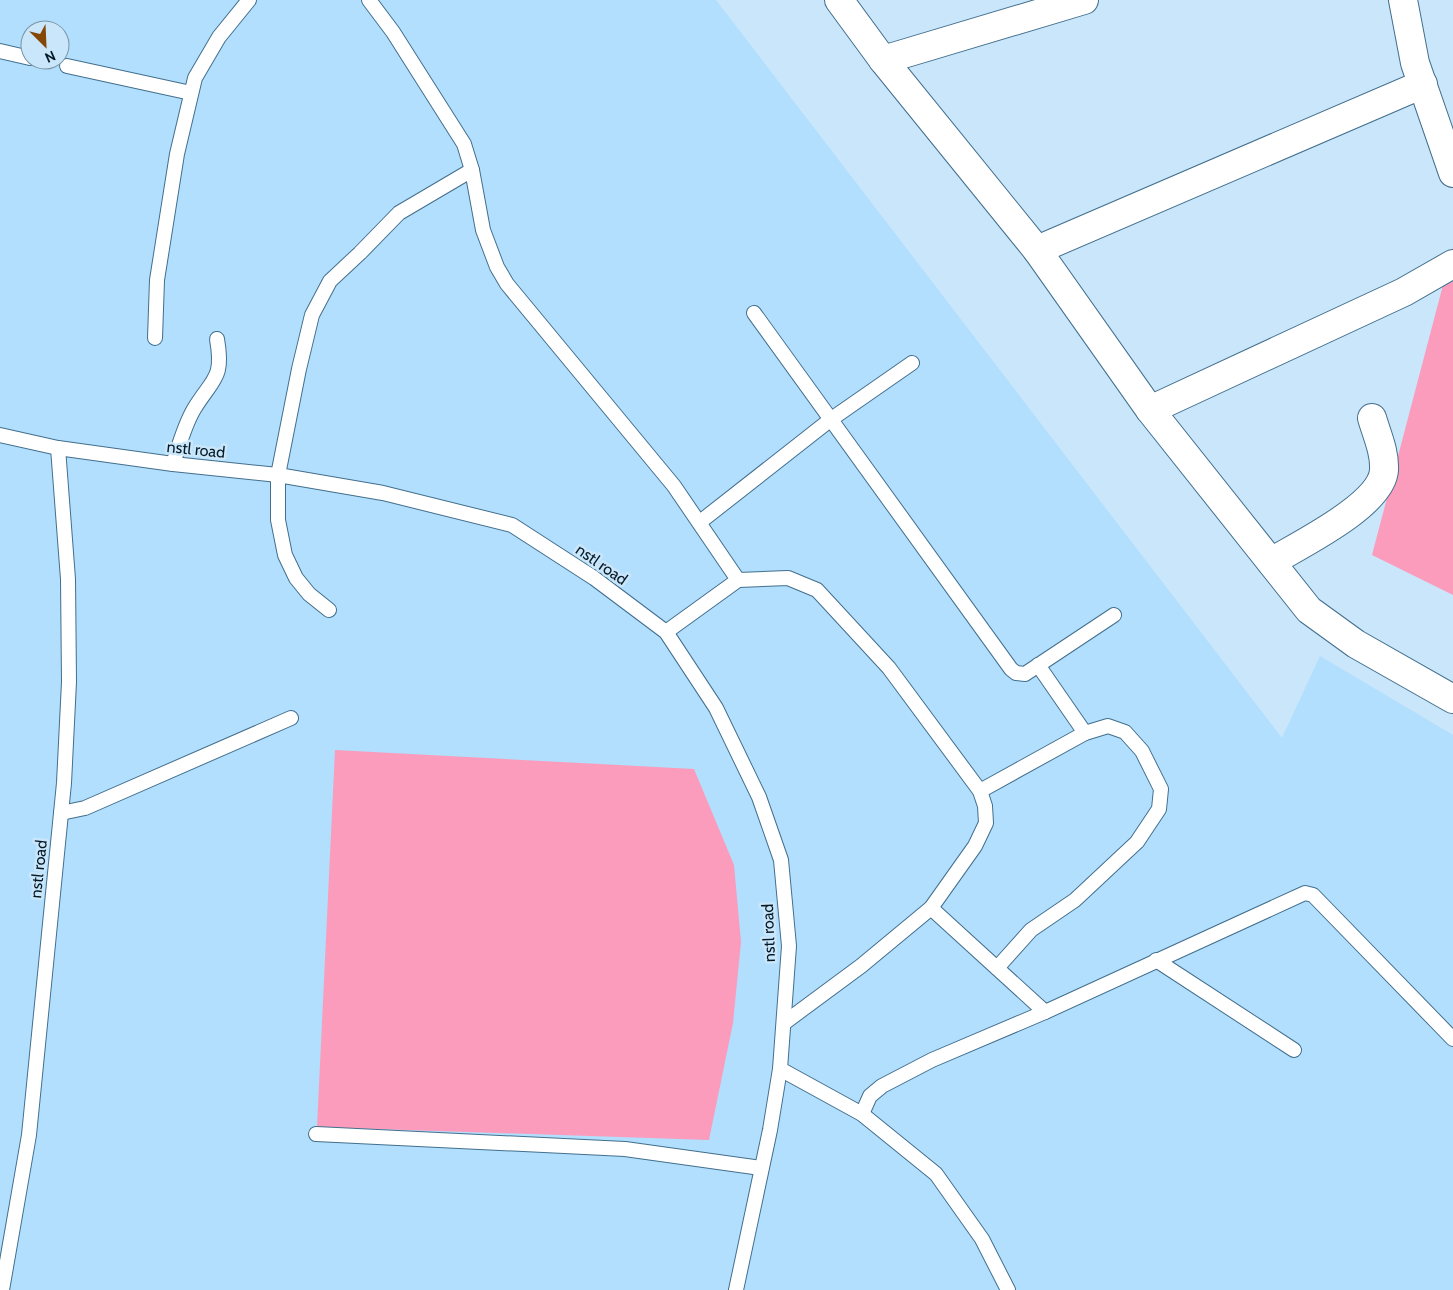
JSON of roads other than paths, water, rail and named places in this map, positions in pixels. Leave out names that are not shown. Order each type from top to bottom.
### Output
[{"type":"street","points":[[839,0],[883,60],[1037,250],[1150,410],[1309,610],[1356,644],[1453,699]]},
{"type":"street","points":[[883,60],[1084,0]]},
{"type":"street","points":[[1403,0],[1415,63],[1453,172]]},
{"type":"street","points":[[1037,250],[1423,84]]},
{"type":"street","points":[[1150,410],[1404,292],[1453,264]]},
{"type":"street","points":[[1271,562],[1353,513],[1372,495],[1384,472],[1384,453],[1372,418]]},
{"type":"lane","points":[[155,338],[157,280],[177,154],[195,78],[219,38],[249,0]]},
{"type":"lane","points":[[369,0],[393,32],[464,144],[472,170],[483,230],[497,267],[507,284],[674,486],[738,580]]},
{"type":"lane","points":[[0,52],[20,56]]},
{"type":"lane","points":[[70,67],[191,94]]},
{"type":"lane","points":[[329,610],[309,594],[296,578],[285,555],[278,520],[278,475],[312,315],[330,281],[399,213],[472,170]]},
{"type":"lane","points":[[754,313],[1011,669],[1016,673],[1025,674],[1114,615]]},
{"type":"lane","points":[[173,464],[194,410],[216,379],[220,357],[217,339]]},
{"type":"lane","points":[[700,522],[830,420],[912,363]]},
{"type":"lane","name":"nstl road","points":[[0,435],[58,448],[173,464],[278,475],[383,493],[512,525],[594,578],[666,632],[716,708],[759,797],[781,860],[789,946],[780,1069],[736,1290]]},
{"type":"lane","name":"nstl road","points":[[2,1290],[29,1135],[61,813],[68,663],[68,578],[58,448]]},
{"type":"lane","points":[[666,632],[738,580],[788,578],[817,590],[889,668],[980,791],[985,806],[986,823],[975,846],[931,908],[861,966],[784,1023]]},
{"type":"lane","points":[[1038,665],[1085,733]]},
{"type":"lane","points":[[61,813],[94,804],[291,718]]},
{"type":"lane","points":[[980,791],[1085,733],[1108,726],[1125,732],[1142,751],[1161,789],[1159,809],[1137,842],[1075,900],[1031,930],[997,968]]},
{"type":"lane","points":[[862,1114],[870,1096],[882,1086],[932,1060],[1045,1012],[1305,893],[1313,895],[1453,1039]]},
{"type":"lane","points":[[931,908],[1045,1012]]},
{"type":"lane","points":[[1156,960],[1294,1050]]},
{"type":"lane","points":[[780,1069],[862,1114],[936,1174],[982,1239],[1008,1290]]},
{"type":"lane","points":[[316,1134],[626,1149],[761,1168]]}]
